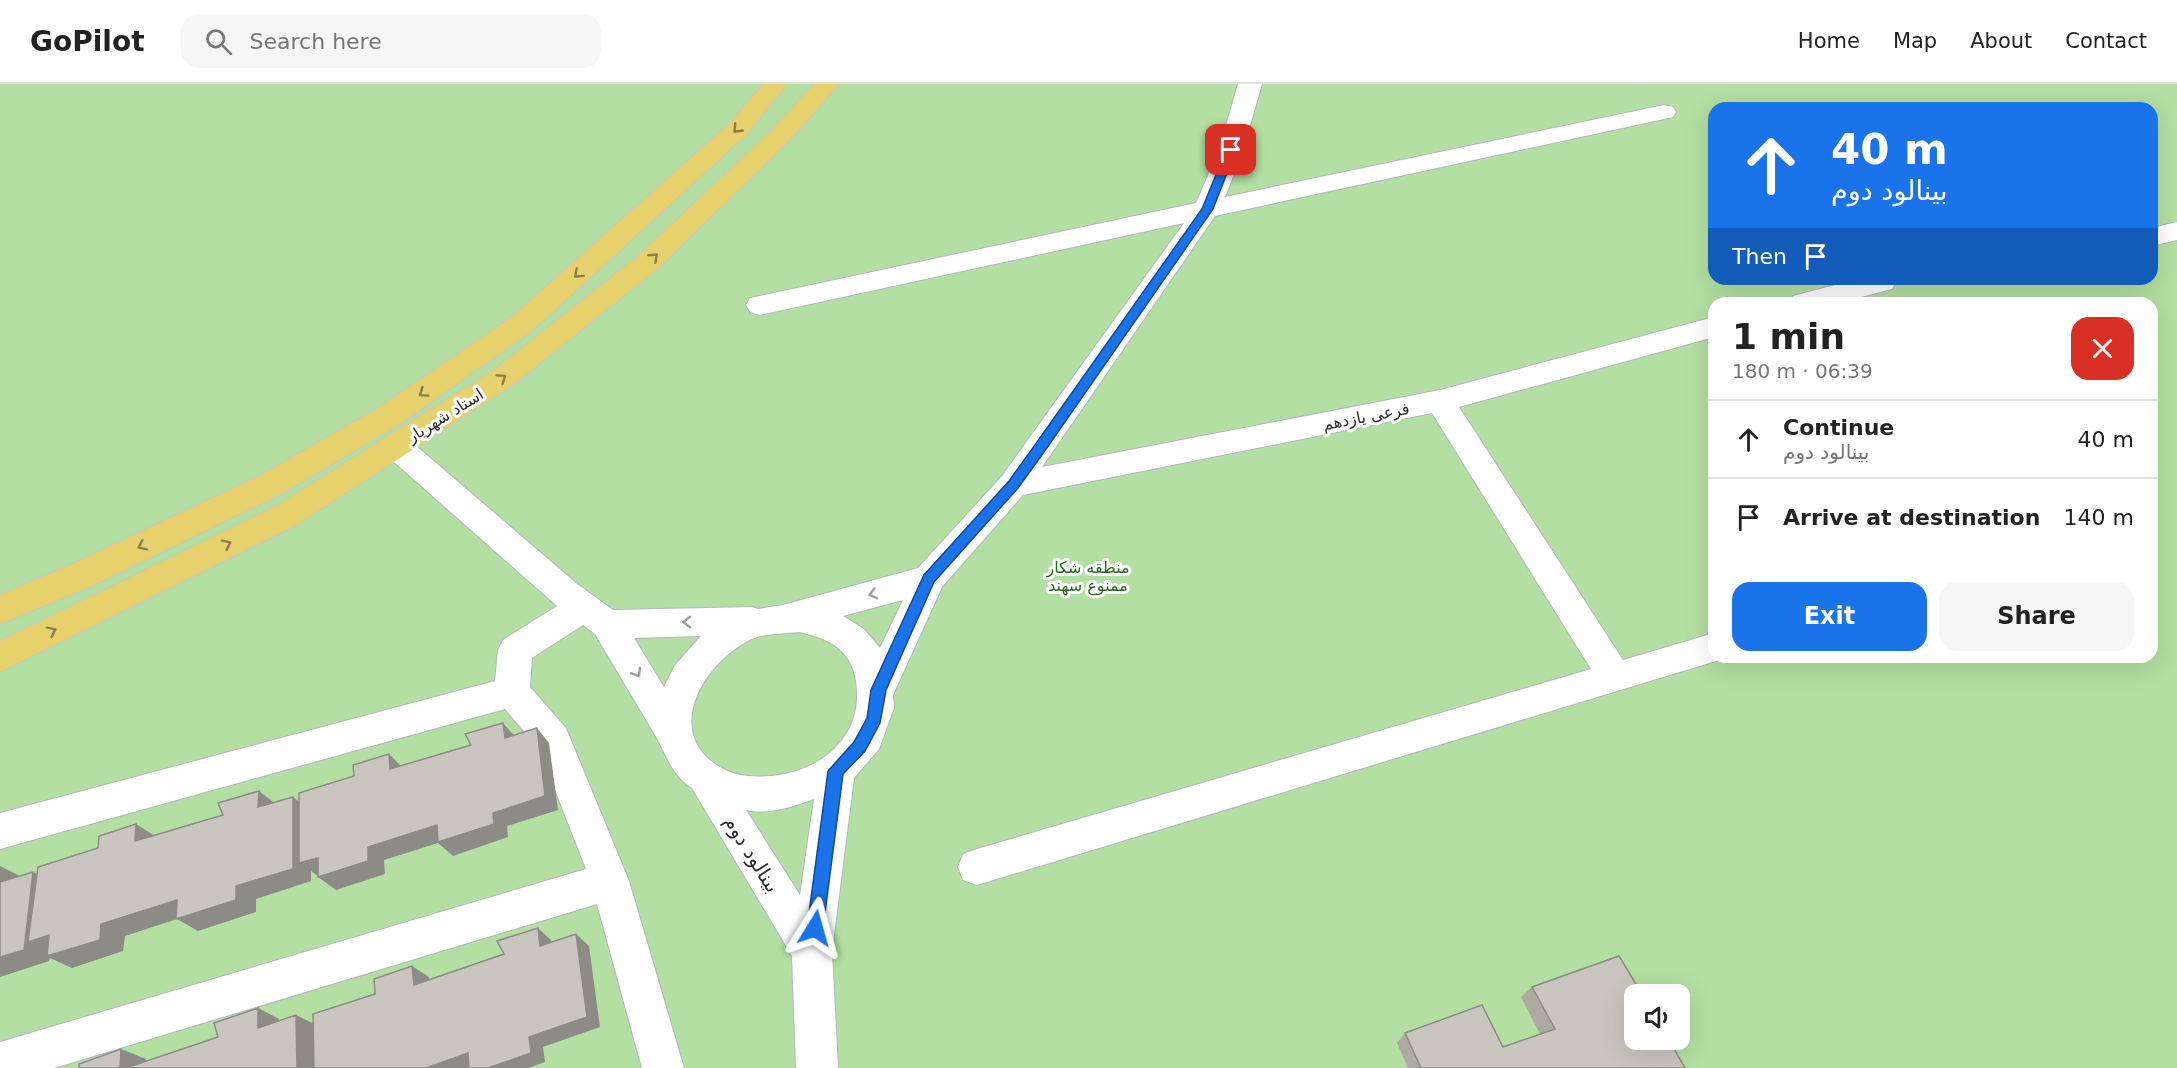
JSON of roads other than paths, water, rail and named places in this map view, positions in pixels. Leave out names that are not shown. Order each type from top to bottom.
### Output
[{"type":"main road","name":"استاد شهریار","points":[[0,610],[80,576],[270,485],[389,416],[523,323],[738,129],[775,84]]},
{"type":"main road","name":"استاد شهریار","points":[[0,657],[287,515],[504,377],[648,262],[781,135],[827,84]]},
{"type":"street","points":[[396,446],[564,593],[595,615],[674,734],[685,761],[707,781],[736,793],[770,796],[805,788],[836,771],[860,747],[874,718],[878,690],[929,579],[1013,485],[1207,209],[1231,150],[1250,84]]},
{"type":"street","points":[[760,305],[1664,112]]},
{"type":"street","points":[[2158,236],[2177,231]]},
{"type":"street","points":[[1826,297],[1871,285]]},
{"type":"street","name":"فرعی یازدهم","points":[[1013,485],[1440,401],[1708,329]]},
{"type":"street","points":[[1440,401],[1615,678]]},
{"type":"street","points":[[674,734],[675,705],[686,675],[707,650],[735,631],[929,579]]},
{"type":"street","points":[[663,1068],[609,881],[553,739],[512,692],[515,650],[595,615],[772,620],[799,618],[830,626],[855,641],[872,663],[878,690]]},
{"type":"street","points":[[977,867],[1708,650]]},
{"type":"street","points":[[0,831],[512,692]]},
{"type":"street","points":[[812,951],[836,771]]},
{"type":"street","name":"بینالود دوم","points":[[707,781],[812,951],[817,1068]]},
{"type":"street","points":[[0,1063],[609,881]]},
{"type":"park label","name":"منطقه شکار ممنوع سهند","points":[[1088,576]]}]
